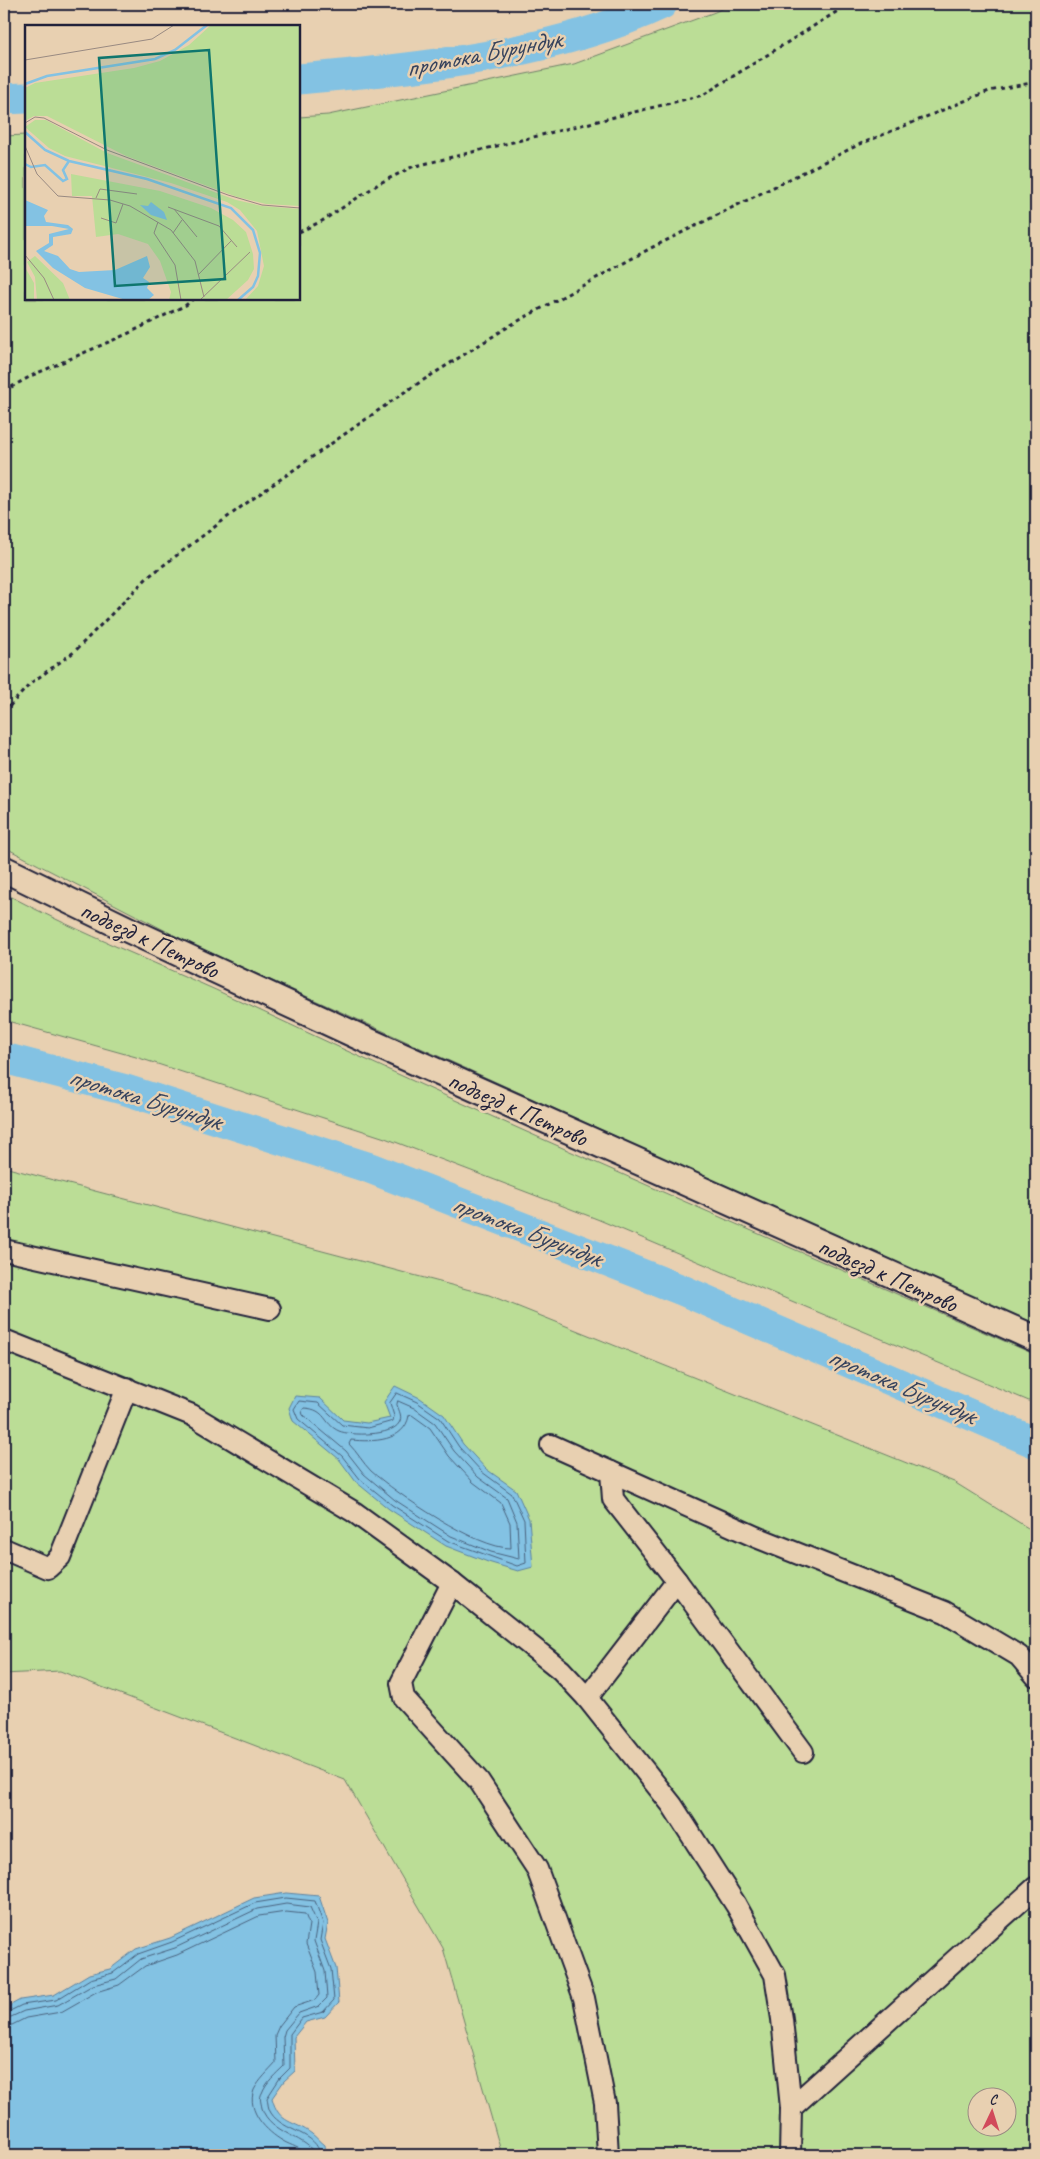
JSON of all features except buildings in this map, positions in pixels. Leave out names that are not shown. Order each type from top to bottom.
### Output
[{"type":"street","name":"подъезд к Петрово","points":[[4,869],[138,935],[373,1043],[1036,1339]]},
{"type":"street","points":[[4,1250],[270,1309]]},
{"type":"street","points":[[4,1340],[192,1415],[354,1512],[452,1583],[561,1670],[587,1698],[672,1805],[736,1905],[775,1975],[782,2019],[791,2108],[790,2155]]},
{"type":"street","points":[[4,1549],[48,1568],[60,1557],[128,1388]]},
{"type":"street","points":[[551,1445],[756,1537],[945,1612],[1019,1656],[1036,1676]]},
{"type":"street","points":[[611,1472],[614,1499],[803,1752]]},
{"type":"street","points":[[587,1698],[677,1581]]},
{"type":"street","points":[[452,1583],[401,1683],[404,1698],[479,1782],[536,1869],[584,1998],[605,2103],[608,2155]]},
{"type":"street","points":[[791,2108],[1036,1887]]},
{"type":"path","points":[[300,232],[322,221],[380,182],[412,167],[704,95],[849,4]]},
{"type":"path","points":[[4,712],[30,684],[74,652],[148,577],[233,512],[406,391],[511,325],[651,248],[858,145],[989,91],[1036,82]]},
{"type":"path","points":[[4,391],[32,375],[127,334],[186,305],[192,300]]},
{"type":"green space","points":[[731,4],[1036,4],[1036,1324],[882,1257],[191,944],[4,847],[4,136],[25,135],[25,300],[300,300],[300,117],[328,115],[574,64],[715,12]]},
{"type":"green space","points":[[4,893],[63,923],[216,990],[344,1050],[1036,1355],[1036,1404],[597,1219],[385,1138],[136,1057],[4,1020]]},
{"type":"green space","points":[[4,1167],[489,1295],[954,1482],[1036,1533],[1036,2155],[502,2155],[443,1948],[345,1780],[60,1671],[4,1674]]},
{"type":"water","points":[[395,1386],[420,1398],[444,1415],[463,1444],[486,1469],[516,1490],[529,1519],[533,1567],[518,1571],[446,1546],[389,1509],[356,1482],[339,1459],[293,1421],[289,1408],[295,1396],[320,1398],[343,1420],[367,1423],[390,1418],[384,1402]]},
{"type":"water","points":[[286,1893],[319,1896],[328,1923],[325,1939],[336,1968],[339,2002],[325,2017],[306,2022],[294,2037],[295,2071],[284,2081],[272,2098],[275,2107],[283,2118],[314,2135],[324,2145],[325,2155],[4,2155],[4,2004],[9,2006],[20,2000],[54,1995],[89,1974],[110,1969],[136,1949],[170,1938],[254,1898]]},
{"type":"waterway","name":"протока Бурундук","points":[[300,79],[438,64],[530,48],[619,22],[662,4]]},
{"type":"waterway","name":"протока Бурундук","points":[[4,99],[25,98]]},
{"type":"waterway","name":"протока Бурундук","points":[[4,1058],[126,1090],[370,1168],[682,1290],[1036,1443]]}]
